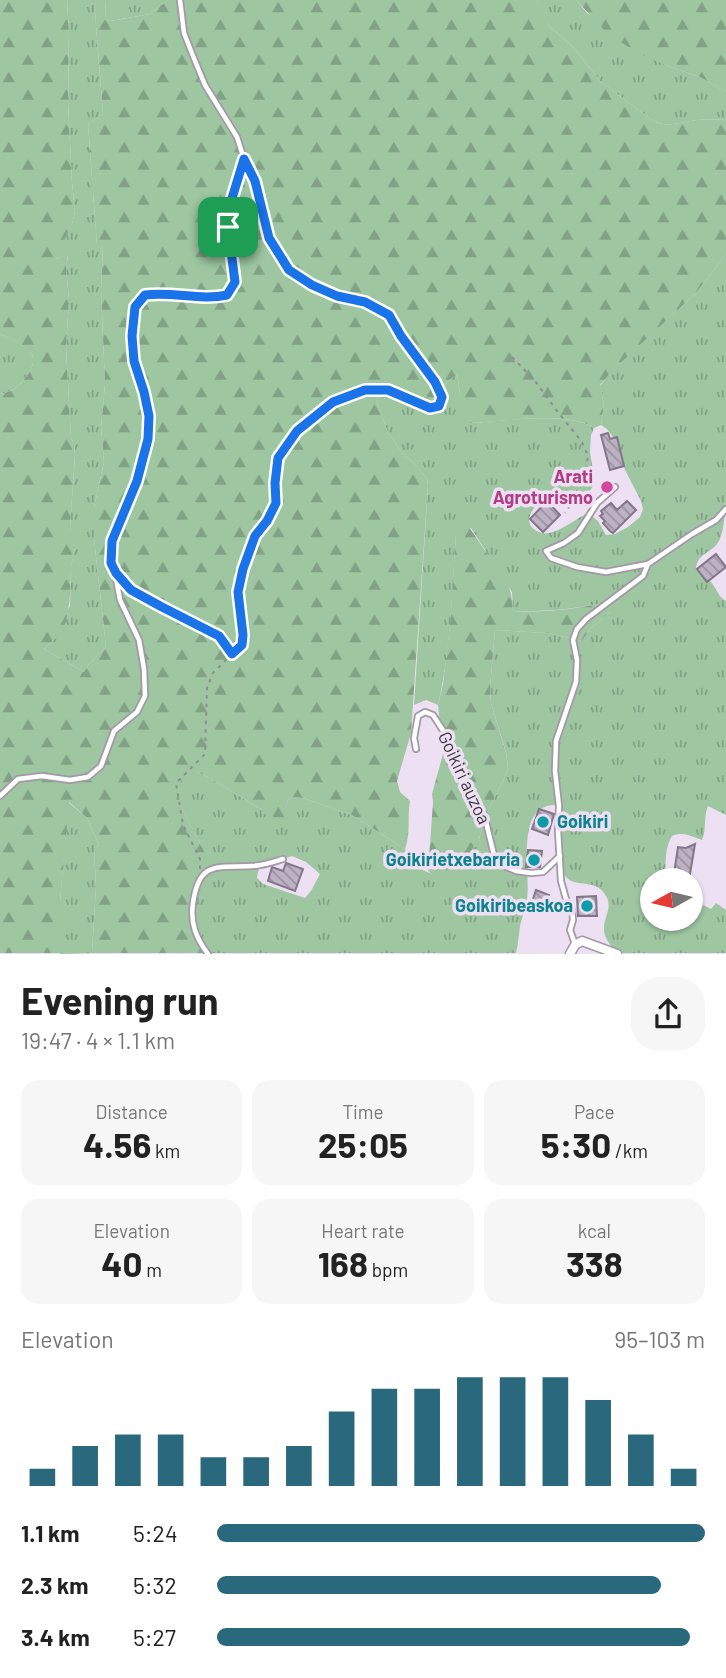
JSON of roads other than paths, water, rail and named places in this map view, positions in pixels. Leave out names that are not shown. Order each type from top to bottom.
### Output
[{"type":"street","points":[[570,954],[575,944],[582,942],[593,949],[617,954]]},
{"type":"lane","points":[[180,0],[184,33],[205,85],[237,137],[255,181],[269,238],[289,270],[312,285],[337,296],[365,302],[389,315],[435,382],[442,397],[439,406],[430,408],[388,390],[365,390],[333,402],[297,431],[278,458],[276,503],[255,536],[243,569],[238,592],[242,645],[232,654],[219,636],[131,590],[111,563],[112,541],[137,481],[148,439],[149,416],[134,361],[132,336],[135,307],[145,295],[159,293],[208,298],[227,295],[235,282],[228,227],[229,208],[244,159]]},
{"type":"lane","points":[[615,487],[597,503],[578,533],[546,551],[551,558],[606,572],[648,564],[716,520],[726,509]]},
{"type":"lane","points":[[575,944],[570,930],[572,909],[561,881],[555,771],[556,741],[576,682],[577,660],[573,640],[577,629],[586,619],[643,576],[648,564]]},
{"type":"lane","points":[[0,796],[18,779],[42,776],[70,780],[88,777],[101,766],[114,730],[137,712],[145,696],[144,669],[139,640],[120,600],[116,573]]},
{"type":"lane","name":"Goikiri auzoa","points":[[416,749],[414,738],[418,716],[425,712],[433,715],[444,732],[466,788],[484,814],[494,855],[500,864],[516,871],[543,872],[561,856]]},
{"type":"lane","points":[[208,954],[192,925],[191,911],[197,884],[206,871],[220,866],[254,866],[283,859]]},
{"type":"place","name":"Arati Agroturismo","points":[[607,487]]},
{"type":"place","name":"Goikiri","points":[[543,822]]},
{"type":"place","name":"Goikirietxebarria","points":[[534,860]]},
{"type":"place","name":"Goikiribeaskoa","points":[[587,906]]}]
